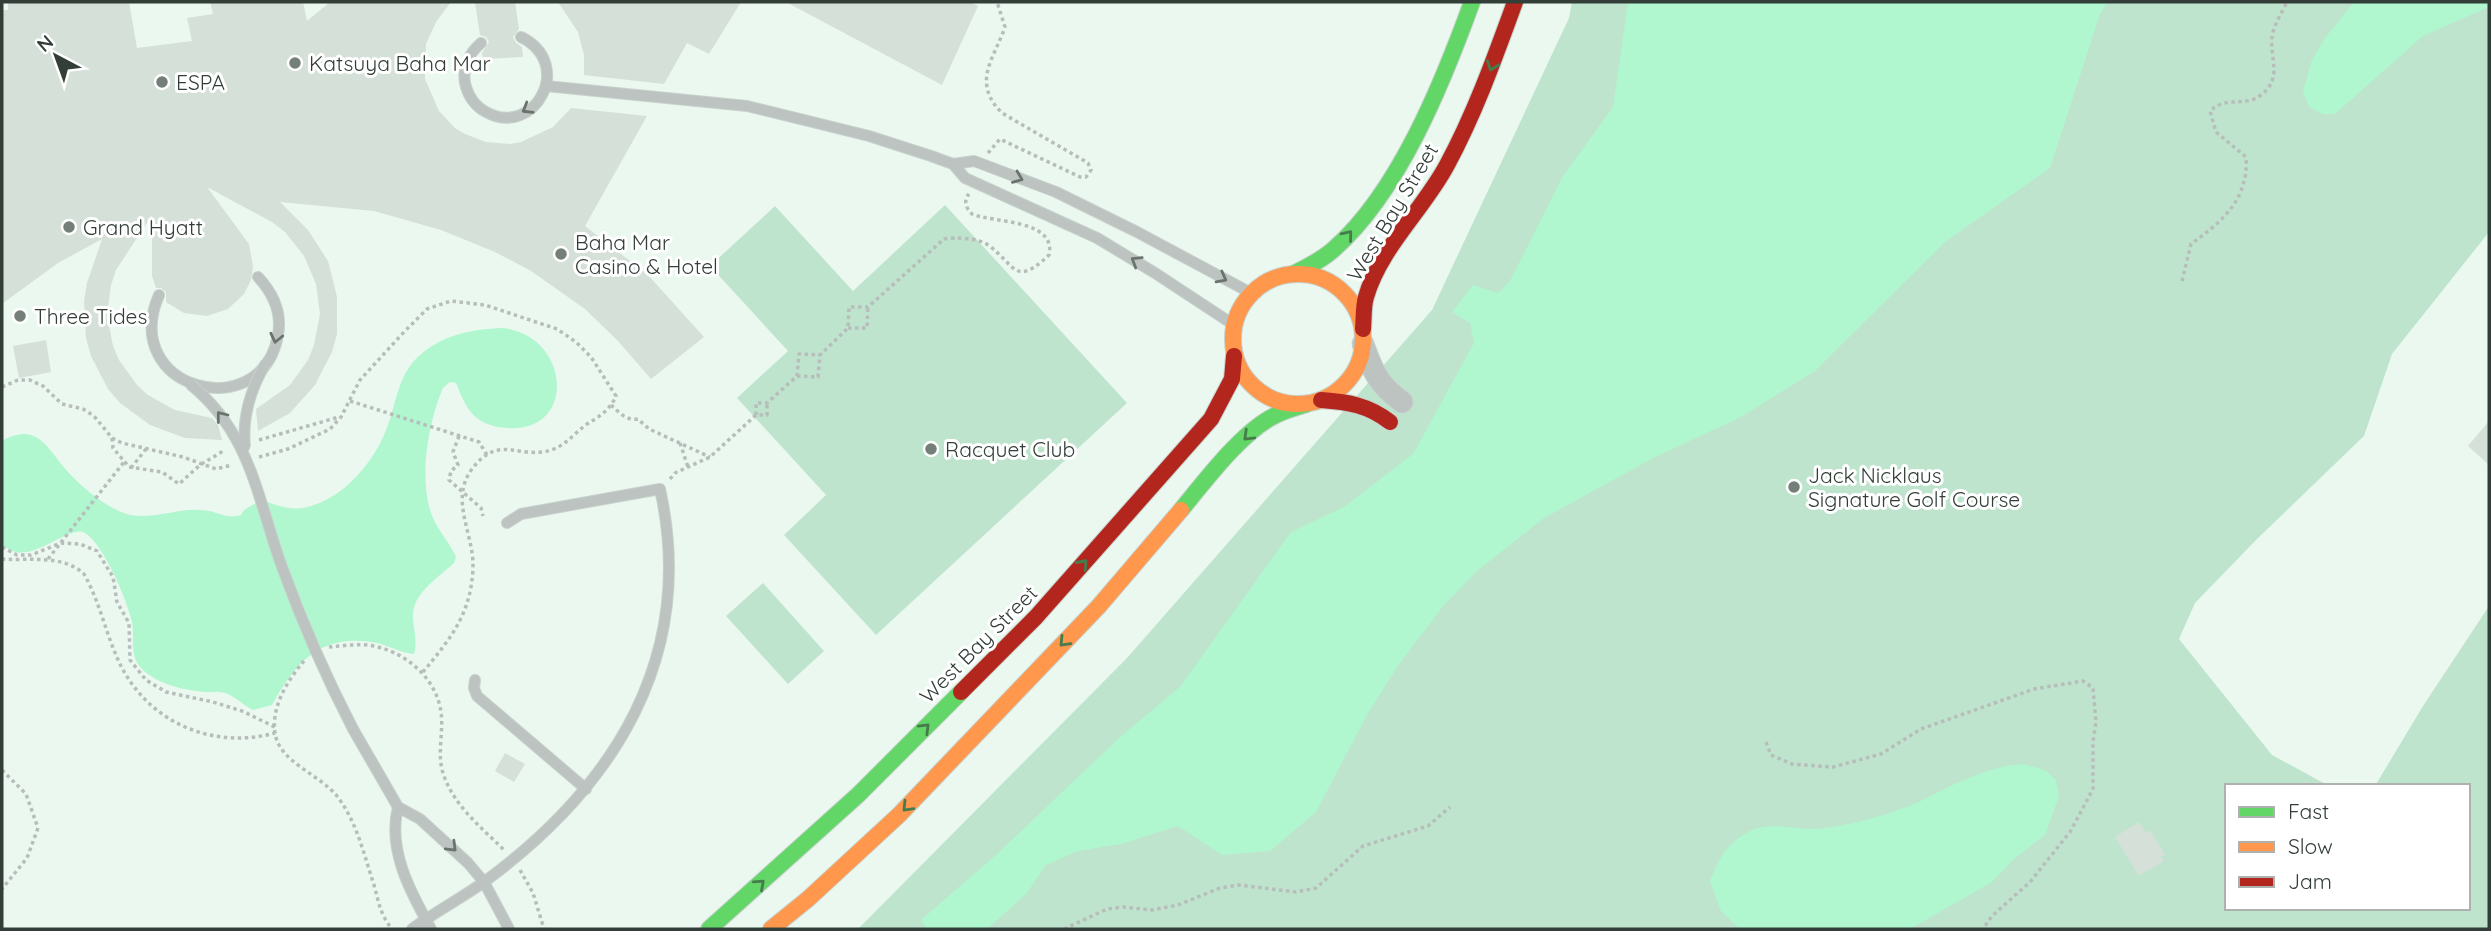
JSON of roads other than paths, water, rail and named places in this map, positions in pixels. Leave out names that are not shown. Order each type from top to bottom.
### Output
[{"type":"main road","name":"West Bay Street","points":[[1293,274],[1319,262],[1339,246],[1384,187],[1413,136],[1456,48],[1472,2]]},
{"type":"main road","name":"West Bay Street","points":[[1363,337],[1366,299],[1372,281],[1383,260],[1436,184],[1483,91],[1515,2]]},
{"type":"main road","points":[[771,929],[899,816],[1099,606],[1238,445],[1275,415],[1314,402],[1334,393],[1354,372],[1363,337],[1353,302],[1341,290],[1316,276],[1293,274],[1270,280],[1251,293],[1240,308],[1234,325],[1234,356],[1243,375],[1266,396],[1286,404],[1314,402],[1355,402],[1368,405],[1390,422]]},
{"type":"main road","name":"West Bay Street","points":[[709,929],[858,795],[1036,617],[1211,419],[1232,379],[1234,356]]},
{"type":"street","points":[[1363,337],[1374,374],[1381,385],[1402,402]]},
{"type":"lane","points":[[481,43],[468,58],[465,77],[470,96],[483,110],[501,117],[521,114],[537,103],[546,86],[547,73],[541,54],[521,37]]},
{"type":"lane","points":[[546,86],[747,106],[869,136],[953,164],[974,161],[981,163],[1083,205],[1251,293]]},
{"type":"lane","points":[[953,164],[965,178],[1097,238],[1234,325]]},
{"type":"lane","points":[[258,277],[271,293],[278,313],[279,334],[254,385],[244,431],[247,457],[282,566],[320,661],[353,729],[398,807],[420,819],[446,840],[484,882],[509,929]]},
{"type":"lane","points":[[159,295],[152,315],[155,346],[159,356],[172,373],[203,395],[222,416],[247,457]]},
{"type":"lane","points":[[190,384],[210,389],[232,387],[251,378],[266,363]]},
{"type":"lane","points":[[412,929],[428,924],[484,882],[553,824],[586,789],[630,725],[655,666],[664,635],[670,561],[668,523],[660,489],[521,514],[507,523]]},
{"type":"lane","points":[[475,680],[477,696],[586,789]]},
{"type":"lane","points":[[398,807],[395,818],[396,833],[402,866],[428,924]]},
{"type":"place","name":"Katsuya Baha Mar","points":[[295,63]]},
{"type":"place","name":"ESPA","points":[[162,82]]},
{"type":"place","name":"Grand Hyatt","points":[[69,227]]},
{"type":"place","name":"Baha Mar Casino & Hotel","points":[[561,254]]},
{"type":"place","name":"Three Tides","points":[[20,316]]},
{"type":"place","name":"Racquet Club","points":[[931,449]]},
{"type":"place","name":"Jack Nicklaus Signature Golf Course","points":[[1794,487]]}]
